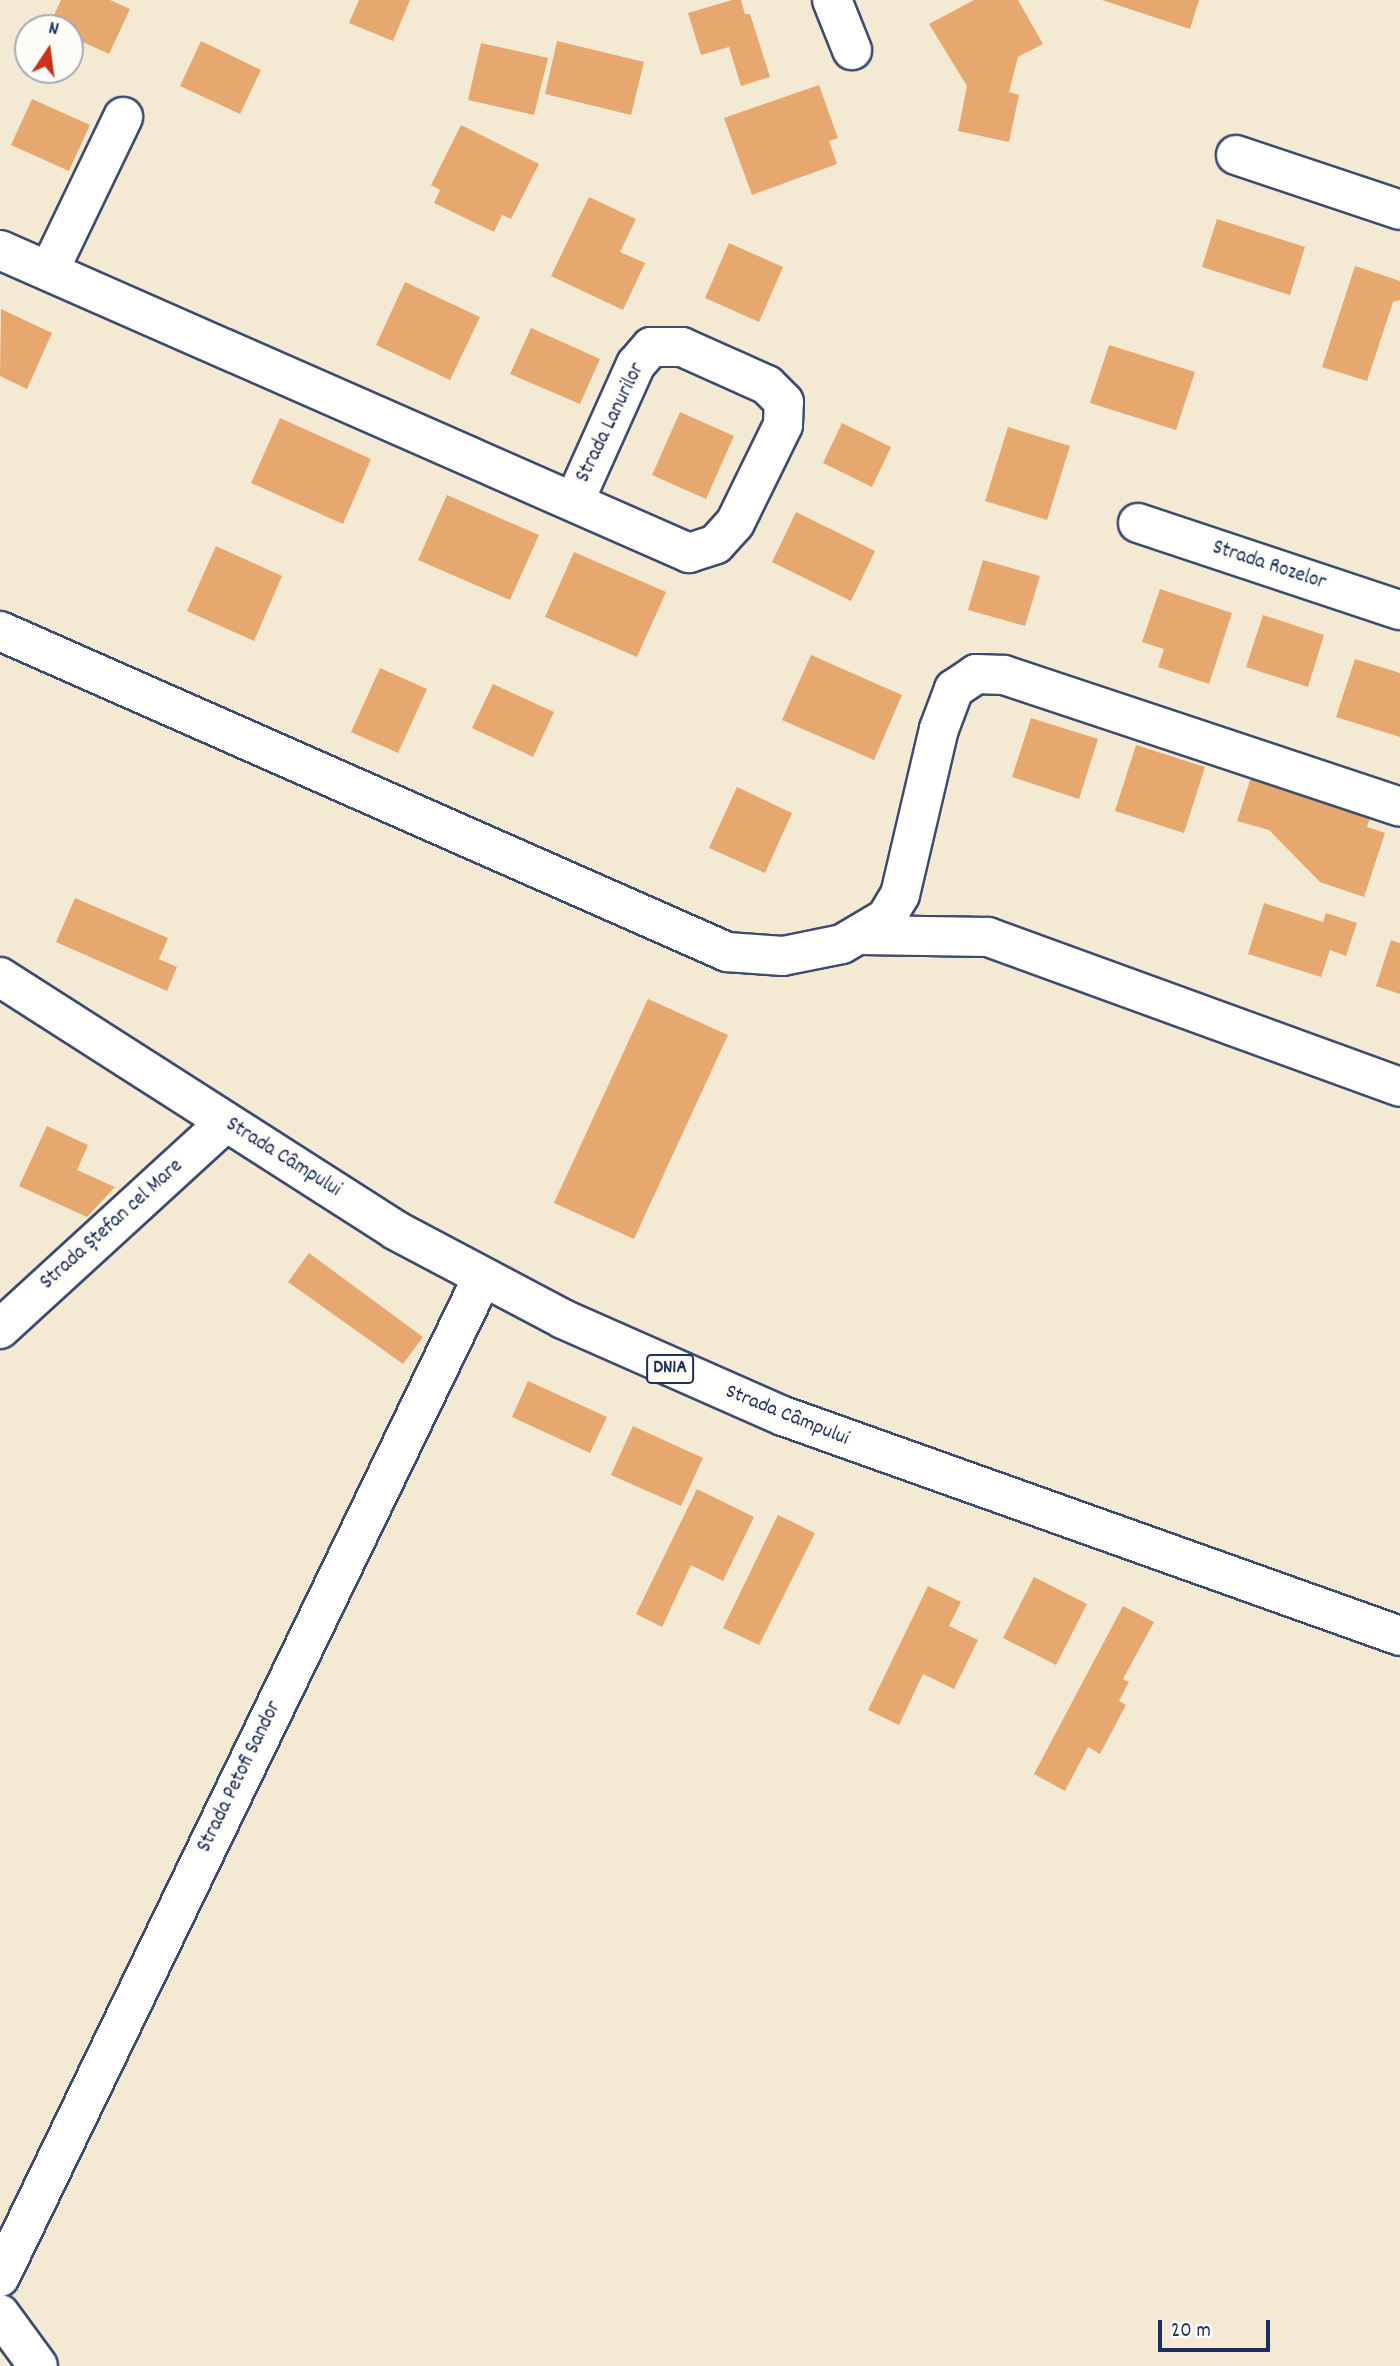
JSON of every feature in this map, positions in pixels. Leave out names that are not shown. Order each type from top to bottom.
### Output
[{"type":"street","points":[[832,0],[852,50]]},
{"type":"street","points":[[49,271],[122,117]]},
{"type":"street","points":[[1236,155],[1400,211]]},
{"type":"street","name":"Strada Lanurilor","points":[[0,250],[49,271],[573,502],[689,553],[716,544],[735,523],[783,425],[784,402],[767,385],[682,347],[651,346],[636,364],[573,502]]},
{"type":"street","name":"Strada Rozelor","points":[[1138,523],[1400,610]]},
{"type":"street","points":[[0,631],[727,952],[783,956],[842,944],[862,935],[886,918],[900,895],[939,729],[954,689],[976,674],[1004,675],[1400,807]]},
{"type":"street","points":[[862,935],[988,937],[1400,1087]]},
{"type":"street","name":"Strada Câmpului","points":[[0,976],[226,1122],[482,1279],[663,1366],[783,1416],[1400,1636]]},
{"type":"street","name":"Strada Ștefan cel Mare","points":[[0,1329],[226,1122]]},
{"type":"street","name":"Strada Petofi Sandor","points":[[0,2277],[482,1279]]},
{"type":"street","points":[[0,2314],[38,2366]]},
{"type":"building","points":[[61,0],[110,0],[130,9],[109,54],[84,42],[84,14],[55,14]]},
{"type":"building","points":[[359,0],[410,0],[393,41],[349,23]]},
{"type":"building","points":[[732,0],[741,0],[745,14],[750,14],[770,77],[741,86],[729,47],[701,55],[688,13]]},
{"type":"building","points":[[974,0],[1018,0],[1043,44],[1018,57],[1009,92],[1019,95],[1009,142],[958,131],[967,86],[929,24]]},
{"type":"building","points":[[1102,0],[1199,0],[1190,29]]},
{"type":"building","points":[[201,41],[261,70],[240,114],[180,86]]},
{"type":"building","points":[[557,41],[644,62],[631,115],[545,94]]},
{"type":"building","points":[[481,43],[548,58],[534,115],[468,100]]},
{"type":"building","points":[[819,85],[838,138],[829,141],[837,164],[752,195],[724,118]]},
{"type":"building","points":[[32,99],[90,125],[69,171],[11,145]]},
{"type":"building","points":[[461,125],[539,164],[511,219],[502,215],[494,232],[434,203],[440,190],[431,185]]},
{"type":"building","points":[[589,197],[636,219],[620,252],[645,263],[623,310],[551,276]]},
{"type":"building","points":[[1217,219],[1305,247],[1290,295],[1202,267]]},
{"type":"building","points":[[729,243],[783,267],[759,322],[705,298]]},
{"type":"building","points":[[1355,266],[1400,281],[1400,300],[1393,302],[1367,381],[1322,367]]},
{"type":"building","points":[[405,282],[480,317],[450,380],[376,345]]},
{"type":"building","points":[[1,309],[52,333],[27,389],[0,376]]},
{"type":"building","points":[[531,328],[600,359],[580,404],[510,374]]},
{"type":"building","points":[[1109,345],[1195,372],[1176,430],[1090,403]]},
{"type":"building","points":[[680,412],[734,436],[706,499],[652,475]]},
{"type":"building","points":[[280,418],[371,459],[343,524],[251,483]]},
{"type":"building","points":[[842,423],[891,447],[872,487],[823,463]]},
{"type":"building","points":[[1008,427],[1070,446],[1047,520],[985,501]]},
{"type":"building","points":[[447,495],[539,535],[510,600],[418,560]]},
{"type":"building","points":[[796,512],[875,551],[851,601],[772,562]]},
{"type":"building","points":[[216,546],[282,576],[254,641],[187,611]]},
{"type":"building","points":[[574,552],[666,592],[637,657],[545,617]]},
{"type":"building","points":[[983,560],[1040,576],[1025,626],[968,610]]},
{"type":"building","points":[[1160,589],[1232,613],[1209,684],[1158,667],[1164,649],[1142,642]]},
{"type":"building","points":[[1263,615],[1324,635],[1308,687],[1246,667]]},
{"type":"building","points":[[811,655],[902,695],[874,760],[782,720]]},
{"type":"building","points":[[1355,659],[1400,673],[1400,737],[1336,717]]},
{"type":"building","points":[[380,668],[427,689],[398,753],[351,732]]},
{"type":"building","points":[[493,684],[554,712],[533,757],[472,728]]},
{"type":"building","points":[[1031,718],[1098,739],[1079,799],[1012,777]]},
{"type":"building","points":[[1136,745],[1205,767],[1184,833],[1115,811]]},
{"type":"building","points":[[1253,771],[1373,809],[1367,827],[1385,833],[1364,897],[1320,882],[1269,830],[1237,821]]},
{"type":"building","points":[[737,787],[792,813],[765,873],[709,848]]},
{"type":"building","points":[[75,898],[168,938],[159,959],[177,967],[167,991],[56,942]]},
{"type":"building","points":[[1264,903],[1323,922],[1326,913],[1357,923],[1346,956],[1330,950],[1321,977],[1248,954]]},
{"type":"building","points":[[1391,940],[1400,943],[1400,994],[1376,986]]},
{"type":"building","points":[[648,999],[728,1035],[634,1239],[554,1203]]},
{"type":"building","points":[[47,1126],[88,1145],[77,1170],[115,1187],[87,1217],[19,1186]]},
{"type":"building","points":[[309,1253],[423,1337],[403,1364],[288,1282]]},
{"type":"building","points":[[528,1381],[607,1417],[590,1453],[512,1417]]},
{"type":"building","points":[[633,1426],[703,1458],[681,1506],[611,1475]]},
{"type":"building","points":[[697,1489],[754,1517],[723,1581],[691,1565],[662,1627],[636,1614]]},
{"type":"building","points":[[778,1515],[815,1533],[759,1645],[723,1628]]},
{"type":"building","points":[[1034,1577],[1087,1604],[1056,1665],[1003,1638]]},
{"type":"building","points":[[928,1586],[961,1602],[949,1626],[978,1640],[954,1689],[923,1674],[899,1725],[868,1710]]},
{"type":"building","points":[[1123,1606],[1154,1622],[1123,1679],[1129,1682],[1119,1701],[1126,1705],[1100,1754],[1088,1747],[1065,1791],[1034,1774]]}]
